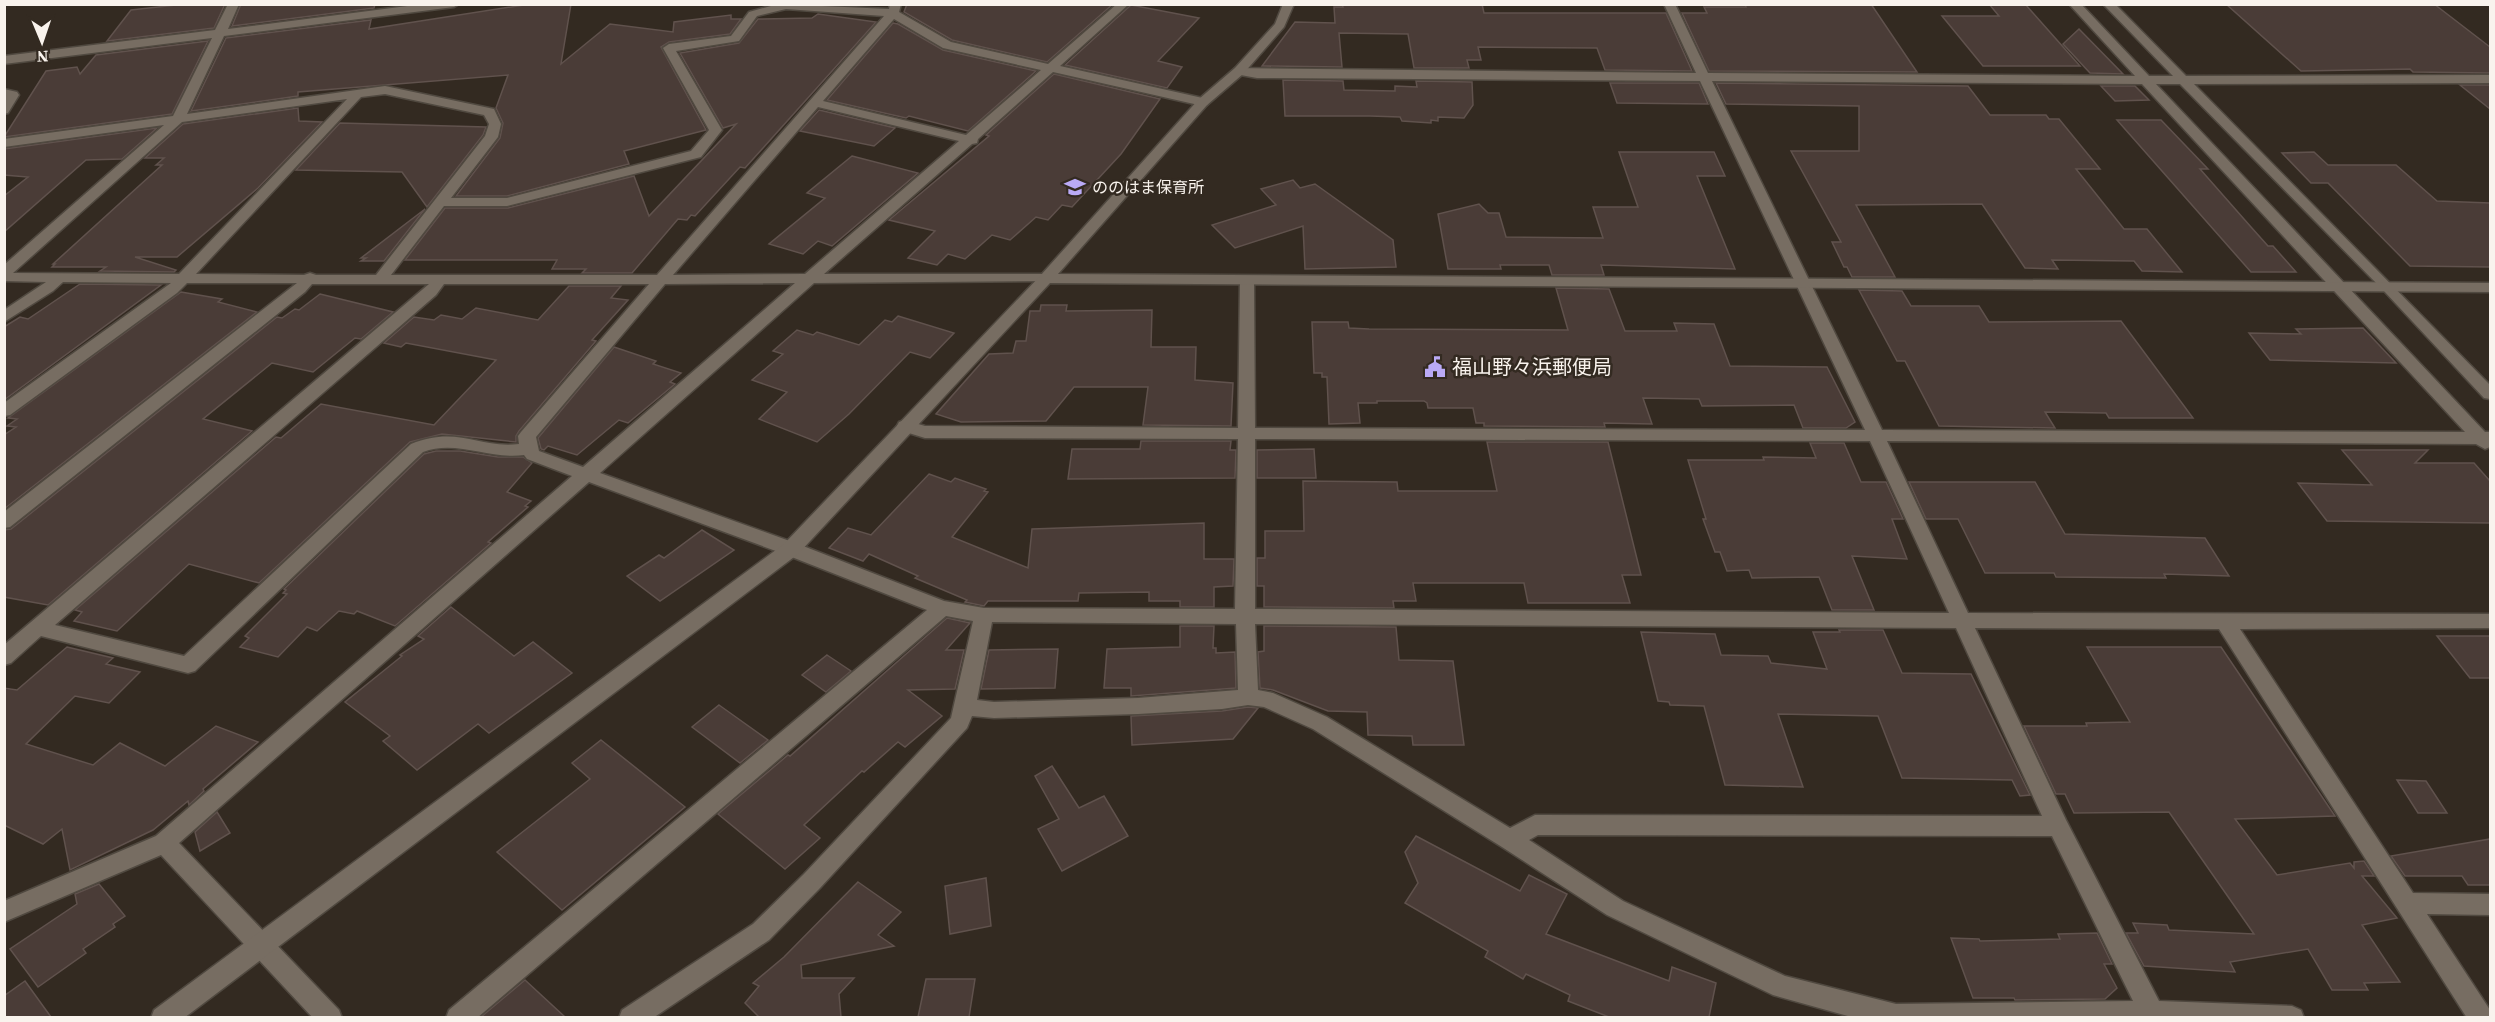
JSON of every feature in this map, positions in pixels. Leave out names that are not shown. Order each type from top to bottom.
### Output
[{"type":"street","points":[[4,275],[178,119],[234,4]]},
{"type":"street","points":[[4,60],[454,4]]},
{"type":"street","points":[[4,912],[164,843],[809,278],[972,140],[1124,4]]},
{"type":"street","points":[[163,1017],[791,549],[1046,278],[1203,102],[1239,71],[1280,25],[1289,4]]},
{"type":"street","points":[[1669,4],[1876,436],[2058,826],[2152,1012]]},
{"type":"street","points":[[2074,4],[2487,442]]},
{"type":"street","points":[[2108,4],[2389,288],[2490,394]]},
{"type":"street","points":[[440,202],[507,202],[696,154],[716,130],[669,48],[735,39],[753,14],[786,6],[894,9],[948,45],[1203,102]]},
{"type":"street","points":[[894,9],[527,436],[528,449],[533,455],[791,549],[942,608],[984,615],[2225,622],[2490,621]]},
{"type":"street","points":[[1239,71],[1257,74],[2146,80],[2181,78],[2490,79]]},
{"type":"street","points":[[4,143],[356,94],[397,91],[489,112],[495,124],[491,137],[381,278]]},
{"type":"street","points":[[4,93],[13,95],[4,110]]},
{"type":"street","points":[[4,411],[172,290],[353,100],[356,94]]},
{"type":"street","points":[[816,102],[972,140]]},
{"type":"street","points":[[4,275],[440,280],[1046,278],[2490,288]]},
{"type":"street","points":[[4,317],[48,288],[59,277]]},
{"type":"street","points":[[4,522],[300,289],[310,278]]},
{"type":"street","points":[[4,657],[431,292],[440,280]]},
{"type":"street","points":[[1247,281],[1245,616],[1248,697]]},
{"type":"street","points":[[905,426],[926,432],[1876,436],[2487,442]]},
{"type":"street","points":[[38,628],[188,664],[417,448],[427,442],[441,440],[514,453],[528,449]]},
{"type":"street","points":[[458,1017],[942,608]]},
{"type":"street","points":[[631,1017],[761,932],[812,881],[960,722],[984,615]]},
{"type":"street","points":[[2225,622],[2481,1017]]},
{"type":"street","points":[[965,707],[994,710],[1137,706],[1222,701],[1248,697],[1266,699],[1320,723],[1510,840],[1615,908],[1782,987],[1896,1016],[2152,1012],[2292,1017]]},
{"type":"street","points":[[1510,840],[1535,825],[2058,826]]},
{"type":"street","points":[[164,843],[330,1017]]},
{"type":"street","points":[[2406,903],[2490,904]]},
{"type":"building","points":[[185,4],[225,4],[214,28],[107,41],[131,10]]},
{"type":"building","points":[[241,4],[375,4],[374,8],[232,26]]},
{"type":"building","points":[[530,4],[571,4],[561,64],[610,24],[673,32],[674,22],[731,15],[731,19],[741,19],[730,34],[669,42],[661,47],[706,130],[624,151],[629,164],[507,196],[456,196],[500,138],[503,123],[496,108],[508,75],[298,92],[298,96],[191,111],[226,38],[371,20],[369,29]]},
{"type":"building","points":[[907,4],[1113,4],[1047,62],[952,40],[904,12]]},
{"type":"building","points":[[1342,4],[1482,4],[1484,13],[1666,13],[1692,71],[1605,70],[1597,48],[1478,47],[1481,60],[1467,60],[1469,68],[1414,68],[1408,34],[1339,33],[1342,67],[1262,66],[1295,22],[1335,23],[1334,7],[1343,7]]},
{"type":"building","points":[[1745,4],[1871,4],[1917,72],[1709,71],[1682,13],[1707,13],[1704,7],[1746,7]]},
{"type":"building","points":[[1989,4],[2025,4],[2080,66],[1983,66],[1942,16],[1999,16]]},
{"type":"building","points":[[2226,4],[2434,4],[2490,47],[2490,73],[2413,72],[2410,69],[2301,71]]},
{"type":"building","points":[[1131,5],[1199,18],[1158,61],[1182,67],[1167,88],[1065,65]]},
{"type":"building","points":[[818,14],[876,22],[745,168],[740,167],[695,216],[691,215],[687,220],[678,219],[632,273],[582,273],[586,269],[552,269],[557,260],[405,260],[445,208],[508,208],[634,176],[649,216],[736,124],[723,128],[680,53],[739,43],[758,19],[812,18]]},
{"type":"building","points":[[893,23],[943,50],[1036,71],[968,131],[909,116],[906,118],[827,100]]},
{"type":"building","points":[[2079,29],[2123,74],[2090,73],[2063,44]]},
{"type":"building","points":[[208,41],[172,114],[4,137],[46,71],[77,67],[80,74],[96,55]]},
{"type":"building","points":[[1054,74],[1160,99],[1121,154],[1072,207],[1062,205],[1048,220],[1036,217],[1010,240],[992,235],[965,259],[948,254],[937,265],[908,258],[935,231],[889,220],[989,136],[986,135]]},
{"type":"building","points":[[1283,80],[1343,81],[1344,90],[1395,91],[1395,86],[1417,87],[1416,81],[1472,82],[1473,105],[1464,118],[1438,117],[1438,121],[1431,120],[1431,123],[1402,121],[1400,117],[1285,116]]},
{"type":"building","points":[[1610,83],[1699,83],[1708,104],[1617,103]]},
{"type":"building","points":[[1716,83],[1968,86],[1990,115],[2046,115],[2049,119],[2059,119],[2100,169],[2076,169],[2124,229],[2147,229],[2182,272],[2142,271],[2134,261],[2052,260],[2058,269],[2025,268],[1982,204],[1856,205],[1895,277],[1852,277],[1847,267],[1844,267],[1832,242],[1841,242],[1791,151],[1859,151],[1859,106],[1726,104]]},
{"type":"building","points":[[2460,85],[2490,85],[2490,109]]},
{"type":"building","points":[[2101,86],[2135,86],[2149,100],[2115,101]]},
{"type":"building","points":[[298,108],[299,121],[322,122],[258,188],[177,257],[135,257],[176,270],[174,272],[100,271],[106,267],[52,267],[162,165],[156,165],[164,158],[145,158],[183,124]]},
{"type":"building","points":[[819,110],[895,128],[874,146],[800,131]]},
{"type":"building","points":[[2117,120],[2161,120],[2208,169],[2200,169],[2251,227],[2268,246],[2273,246],[2296,272],[2251,272]]},
{"type":"building","points":[[340,123],[486,127],[483,135],[427,207],[402,172],[296,170]]},
{"type":"building","points":[[157,128],[122,159],[86,160],[4,232],[4,196],[28,177],[4,175],[4,149]]},
{"type":"building","points":[[1619,152],[1714,152],[1725,176],[1697,176],[1735,269],[1601,265],[1604,275],[1552,275],[1549,265],[1500,265],[1501,269],[1448,269],[1438,214],[1479,204],[1488,213],[1499,213],[1506,237],[1603,238],[1593,207],[1638,207]]},
{"type":"building","points":[[2314,152],[2328,165],[2396,165],[2437,201],[2490,203],[2490,267],[2410,266],[2328,183],[2311,183],[2282,153]]},
{"type":"building","points":[[852,156],[918,173],[832,246],[818,241],[803,254],[769,244],[825,198],[807,193]]},
{"type":"building","points":[[1293,180],[1300,188],[1315,184],[1393,240],[1396,267],[1305,269],[1303,226],[1235,248],[1212,225],[1276,205],[1261,189]]},
{"type":"building","points":[[425,209],[384,261],[361,261],[366,258],[361,258]]},
{"type":"building","points":[[80,284],[161,285],[4,400],[4,327],[20,317],[28,319]]},
{"type":"building","points":[[569,286],[621,286],[611,298],[628,300],[592,340],[596,341],[519,431],[516,442],[442,434],[410,442],[259,583],[189,564],[117,631],[74,621],[82,612],[75,610],[276,437],[281,438],[321,404],[434,425],[496,360],[406,343],[401,347],[384,343],[414,317],[434,320],[441,315],[462,319],[476,308],[538,320]]},
{"type":"building","points":[[1556,288],[1609,289],[1625,331],[1677,331],[1674,323],[1714,324],[1730,366],[1827,367],[1855,422],[1846,428],[1803,428],[1794,405],[1702,406],[1699,399],[1643,398],[1652,424],[1604,423],[1605,427],[1484,426],[1484,423],[1476,423],[1473,408],[1428,408],[1424,401],[1377,401],[1377,403],[1358,403],[1360,423],[1329,424],[1327,377],[1322,377],[1322,373],[1314,373],[1312,322],[1348,322],[1349,328],[1369,329],[1568,330]]},
{"type":"building","points":[[1859,290],[1902,291],[1911,306],[1979,306],[1989,322],[2121,321],[2193,418],[2109,418],[2106,413],[2045,412],[2055,428],[1939,426],[1905,361],[1897,361]]},
{"type":"building","points":[[181,292],[222,299],[218,302],[257,312],[4,509],[4,435],[16,427],[7,426],[17,419],[8,418]]},
{"type":"building","points":[[320,294],[393,312],[361,339],[355,338],[313,372],[272,363],[203,419],[252,431],[48,605],[4,597],[4,530],[11,529],[277,317],[282,318],[295,309],[299,310]]},
{"type":"building","points":[[1041,305],[1067,305],[1066,311],[1152,310],[1151,347],[1196,347],[1195,380],[1233,383],[1231,426],[1143,425],[1148,387],[1074,387],[1046,421],[961,422],[936,414],[989,354],[1013,353],[1016,341],[1026,341],[1030,311],[1040,311]]},
{"type":"building","points":[[898,316],[954,333],[930,358],[910,352],[849,414],[817,442],[759,419],[787,392],[752,380],[783,354],[773,351],[797,330],[813,335],[817,332],[859,345],[885,320],[892,322]]},
{"type":"building","points":[[2363,328],[2396,363],[2270,360],[2249,333],[2301,334],[2296,329]]},
{"type":"building","points":[[614,347],[656,361],[653,364],[681,373],[670,382],[675,384],[628,423],[619,420],[577,455],[548,446],[544,450],[541,449],[538,438]]},
{"type":"building","points":[[1141,441],[1231,441],[1230,450],[1236,450],[1235,478],[1068,479],[1072,449],[1140,449]]},
{"type":"building","points":[[1487,442],[1608,442],[1641,575],[1622,575],[1630,603],[1528,603],[1524,583],[1413,583],[1416,601],[1393,601],[1394,608],[1264,607],[1264,586],[1257,586],[1257,558],[1265,558],[1265,531],[1304,531],[1303,481],[1397,482],[1398,491],[1497,491]]},
{"type":"building","points":[[1810,443],[1844,443],[1861,482],[1886,482],[1903,519],[1892,519],[1907,559],[1852,556],[1874,610],[1832,610],[1819,577],[1752,578],[1749,570],[1727,571],[1720,552],[1715,552],[1703,519],[1706,519],[1688,460],[1764,460],[1763,457],[1816,458]]},
{"type":"building","points":[[1314,449],[1316,478],[1257,478],[1257,450]]},
{"type":"building","points":[[2342,450],[2428,450],[2415,463],[2474,463],[2490,481],[2490,523],[2327,521],[2298,483],[2372,485]]},
{"type":"building","points":[[436,451],[523,457],[532,463],[507,492],[531,501],[525,506],[528,507],[488,542],[491,543],[395,626],[357,611],[354,614],[339,611],[317,631],[307,627],[278,657],[240,647],[249,638],[245,636],[287,594],[283,593],[286,590],[284,589],[424,454]]},
{"type":"building","points":[[929,474],[951,482],[955,478],[986,489],[984,491],[988,492],[952,537],[1028,568],[1032,529],[1204,523],[1204,559],[1234,559],[1233,586],[1214,587],[1214,607],[1180,607],[1180,601],[1149,601],[1149,592],[1079,593],[1078,601],[988,601],[984,606],[965,602],[967,600],[915,578],[918,576],[869,554],[863,561],[829,548],[848,528],[871,535]]},
{"type":"building","points":[[1909,482],[2035,482],[2065,534],[2205,538],[2229,576],[2164,574],[2166,578],[2056,577],[2054,573],[1985,573],[1958,519],[1926,519]]},
{"type":"building","points":[[702,530],[734,550],[660,601],[627,576],[659,555],[664,558]]},
{"type":"building","points":[[451,607],[514,656],[533,642],[572,673],[489,733],[478,724],[417,770],[383,741],[390,736],[345,702],[402,656],[400,655],[424,639],[418,636]]},
{"type":"building","points":[[947,618],[970,623],[946,650],[964,650],[955,689],[908,690],[942,716],[905,747],[898,742],[864,772],[862,771],[804,825],[820,838],[785,869],[718,814],[788,755],[790,756]]},
{"type":"building","points":[[1180,626],[1214,626],[1213,648],[1216,648],[1216,653],[1235,652],[1236,688],[1131,696],[1131,688],[1104,688],[1107,649],[1180,647]]},
{"type":"building","points":[[1264,626],[1396,627],[1399,660],[1453,661],[1464,745],[1413,745],[1412,736],[1368,735],[1367,712],[1328,711],[1273,690],[1260,688],[1258,652],[1264,651]]},
{"type":"building","points":[[1839,630],[1883,630],[1902,673],[1971,674],[2030,795],[2020,796],[2012,780],[1902,778],[1878,716],[1778,714],[1803,787],[1725,785],[1704,706],[1670,705],[1669,702],[1658,701],[1641,632],[1715,634],[1721,655],[1768,656],[1771,663],[1827,669],[1813,632],[1840,632]]},
{"type":"building","points":[[2437,636],[2490,636],[2490,678],[2470,678]]},
{"type":"building","points":[[67,647],[113,658],[106,664],[140,672],[109,703],[75,696],[26,744],[93,765],[120,743],[165,766],[216,726],[258,742],[203,789],[204,791],[189,805],[188,801],[153,830],[70,870],[62,829],[43,844],[4,825],[4,688],[17,690]]},
{"type":"building","points":[[2087,647],[2221,647],[2335,816],[2235,819],[2277,875],[2350,863],[2354,868],[2354,862],[2364,861],[2374,876],[2362,876],[2397,918],[2362,925],[2400,982],[2364,983],[2368,990],[2332,990],[2308,949],[2230,962],[2235,972],[2144,966],[2126,933],[2138,933],[2133,923],[2167,925],[2169,930],[2254,934],[2169,812],[2074,813],[2065,794],[2056,794],[2024,726],[2087,726],[2086,723],[2130,722]]},
{"type":"building","points":[[1058,649],[1055,688],[981,689],[989,650]]},
{"type":"building","points":[[827,655],[851,671],[826,692],[802,675]]},
{"type":"building","points":[[719,705],[768,740],[740,763],[692,727]]},
{"type":"building","points":[[1248,707],[1258,708],[1233,739],[1132,745],[1131,716],[1222,711]]},
{"type":"building","points":[[601,740],[685,807],[562,910],[497,852],[590,779],[572,763]]},
{"type":"building","points":[[1052,766],[1079,808],[1104,796],[1128,836],[1062,871],[1038,829],[1059,819],[1035,776]]},
{"type":"building","points":[[2397,780],[2426,781],[2447,813],[2418,813]]},
{"type":"building","points":[[217,812],[230,833],[200,851],[195,832]]},
{"type":"building","points":[[1416,836],[1520,891],[1529,875],[1567,894],[1546,934],[1669,981],[1672,967],[1716,983],[1709,1017],[1609,1017],[1568,1001],[1570,995],[1526,974],[1523,979],[1485,957],[1488,951],[1405,903],[1418,883],[1405,852]]},
{"type":"building","points":[[2490,839],[2490,885],[2468,885],[2462,876],[2405,876],[2391,856]]},
{"type":"building","points":[[986,878],[991,926],[950,934],[945,886]]},
{"type":"building","points":[[858,882],[901,912],[878,935],[894,946],[801,965],[802,978],[854,978],[839,994],[841,1017],[759,1017],[745,1003],[759,986],[753,983],[784,957]]},
{"type":"building","points":[[99,884],[125,916],[113,924],[115,927],[83,949],[86,953],[38,987],[10,949],[77,904],[75,894]]},
{"type":"building","points":[[2097,933],[2112,964],[2104,964],[2117,988],[2105,999],[1973,998],[1951,938],[1979,939],[1980,941],[2060,939],[2058,934]]},
{"type":"building","points":[[926,979],[975,979],[969,1017],[918,1017]]},
{"type":"building","points":[[525,980],[565,1017],[481,1017]]},
{"type":"building","points":[[25,981],[51,1017],[4,1017],[4,996]]},
{"type":"place","name":"ののはま保育所","points":[[1075,187]]},
{"type":"place","name":"福山野々浜郵便局","points":[[1435,367]]}]
